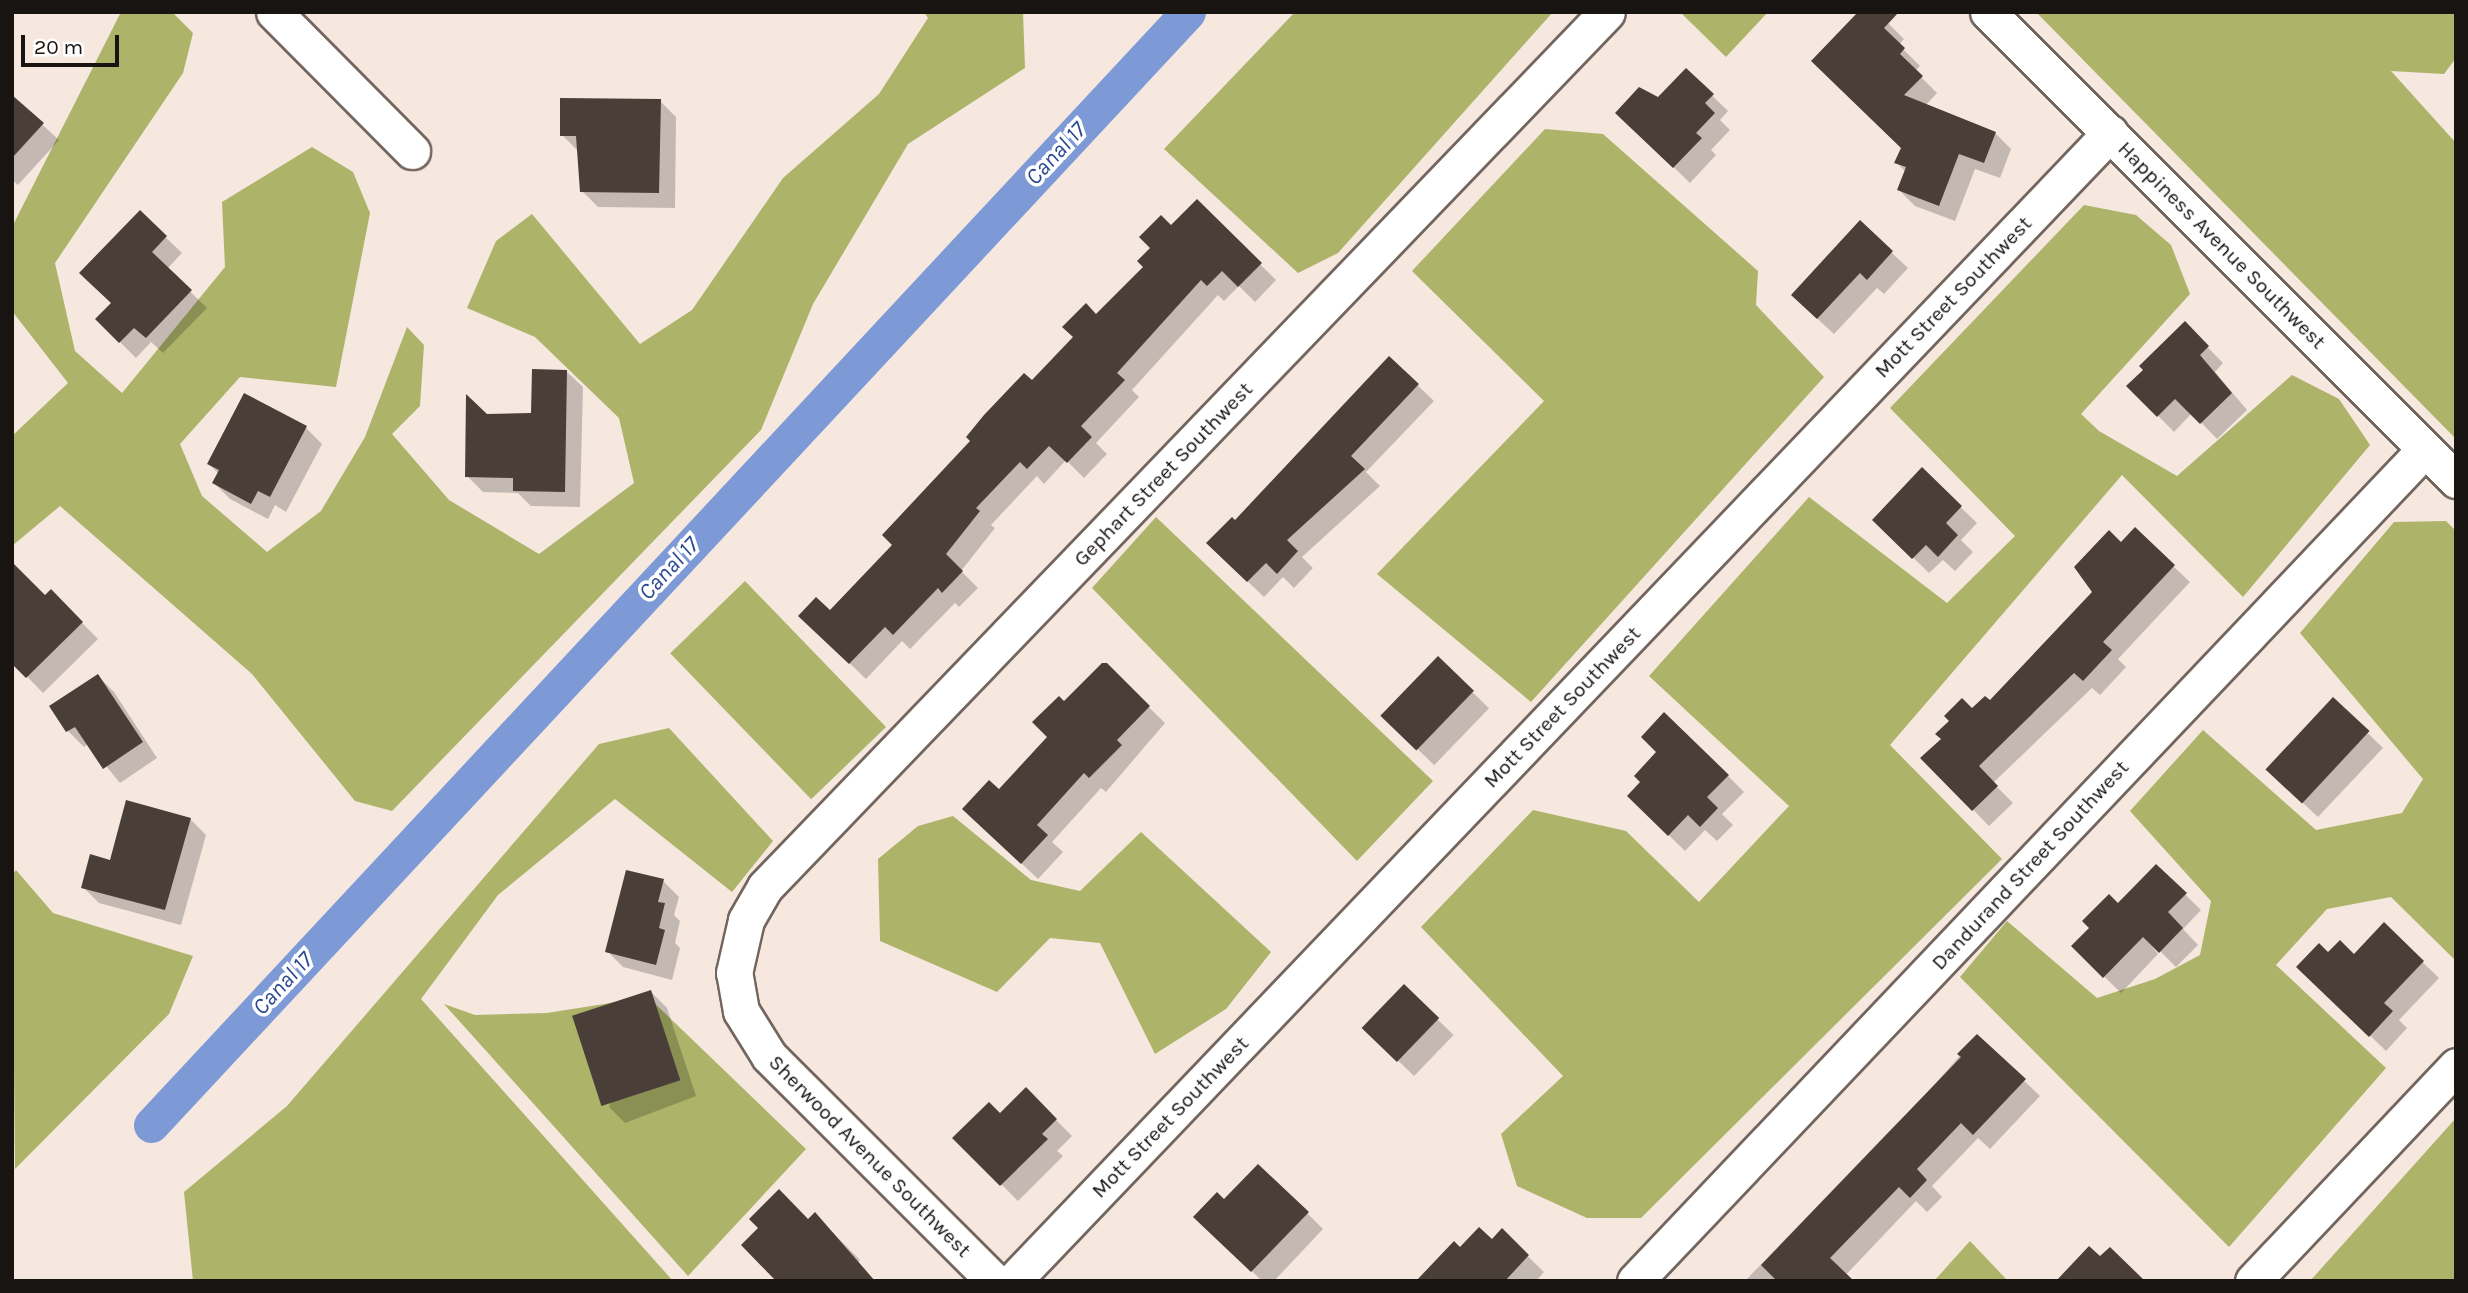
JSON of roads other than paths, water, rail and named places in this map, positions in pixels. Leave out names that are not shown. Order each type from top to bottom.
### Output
[{"type":"street","points":[[274,12],[412,151]]},
{"type":"street","name":"Gephart Street Southwest","points":[[737,947],[746,920],[765,887],[1606,12]]},
{"type":"street","name":"Happiness Avenue Southwest","points":[[1988,12],[2456,480]]},
{"type":"street","name":"Mott Street Southwest","points":[[1013,1281],[2110,133]]},
{"type":"street","name":"Dandurand Street Southwest","points":[[1635,1281],[2425,449]]},
{"type":"street","name":"Sherwood Avenue Southwest","points":[[737,947],[734,973],[741,1011],[769,1056],[994,1281]]},
{"type":"street","points":[[2253,1281],[2456,1066]]},
{"type":"waterway","name":"Canal 17","points":[[151,1125],[1188,12]]}]
